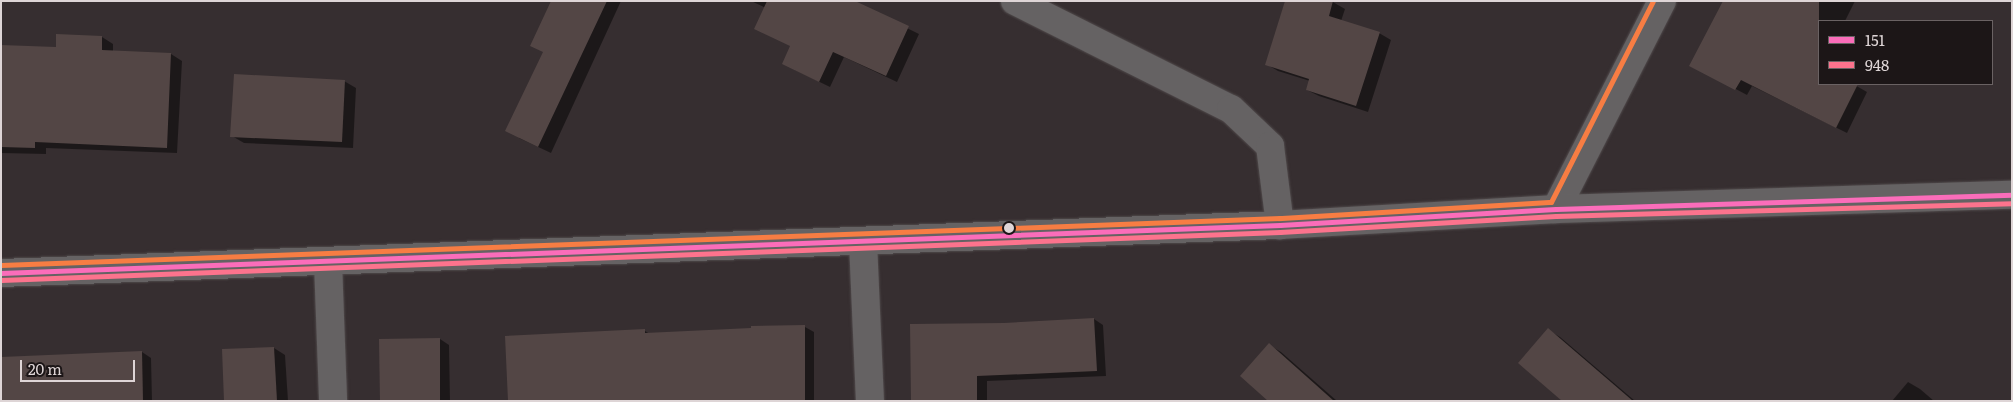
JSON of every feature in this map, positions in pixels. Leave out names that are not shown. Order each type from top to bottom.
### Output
[{"type":"street","points":[[1015,1],[1230,109],[1270,146],[1280,225]]},
{"type":"street","points":[[1556,209],[1662,1]]},
{"type":"street","points":[[1,273],[1280,225],[1556,209],[2012,195]]},
{"type":"street","points":[[863,242],[870,401]]},
{"type":"street","points":[[328,262],[333,401]]},
{"type":"building","points":[[551,1],[607,1],[538,147],[505,131],[543,52],[530,46]]},
{"type":"building","points":[[767,1],[855,1],[909,26],[886,76],[833,52],[819,82],[782,64],[790,46],[754,29]]},
{"type":"building","points":[[1285,1],[1333,1],[1329,16],[1380,32],[1356,106],[1306,90],[1309,79],[1265,65]]},
{"type":"building","points":[[1723,1],[1819,1],[1818,85],[1858,85],[1836,128],[1741,80],[1735,90],[1689,66]]},
{"type":"building","points":[[56,34],[102,36],[102,50],[171,53],[167,148],[35,142],[35,148],[1,147],[1,45],[56,47]]},
{"type":"building","points":[[234,74],[345,80],[342,142],[230,137]]},
{"type":"building","points":[[1094,318],[1097,371],[977,376],[977,401],[911,401],[910,324],[1004,323]]},
{"type":"building","points":[[805,325],[805,401],[508,401],[505,336],[645,329],[645,333],[751,328],[751,326]]},
{"type":"building","points":[[1548,328],[1633,401],[1562,401],[1518,363]]},
{"type":"building","points":[[440,338],[440,401],[380,401],[379,339]]},
{"type":"building","points":[[1269,343],[1334,401],[1268,401],[1240,376]]},
{"type":"building","points":[[274,347],[277,401],[224,401],[222,349]]},
{"type":"building","points":[[142,351],[143,401],[1,401],[1,357]]},
{"type":"transit line","points":[[1,265],[1280,218],[1551,202],[1653,1]]},
{"type":"transit line","name":"151","points":[[1,273],[1280,225],[1556,209],[2012,195]]},
{"type":"transit line","name":"948","points":[[1,280],[1280,232],[1556,216],[2012,203]]}]
